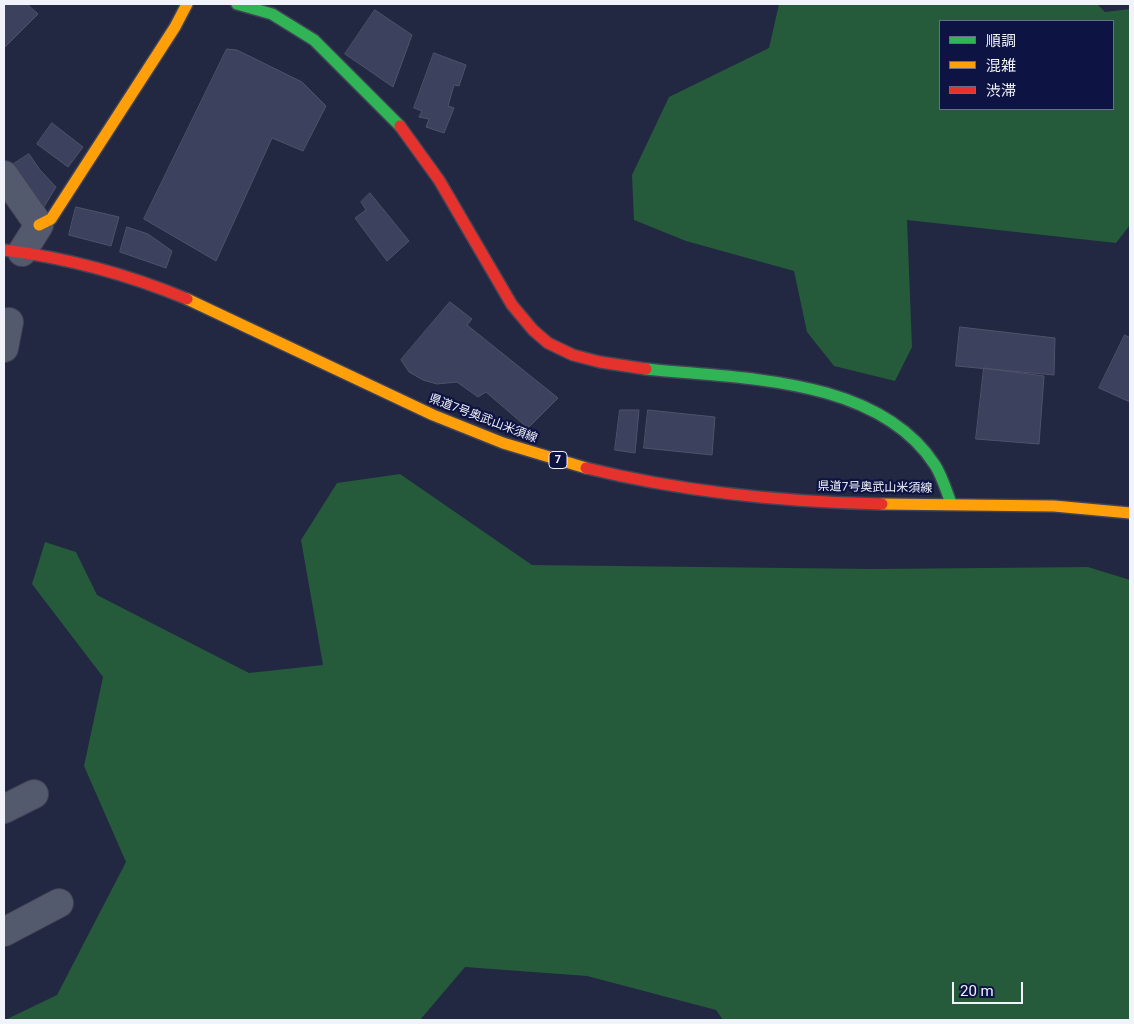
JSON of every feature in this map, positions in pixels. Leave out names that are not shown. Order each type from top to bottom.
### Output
[{"type":"street","points":[[13,251],[39,225],[51,219],[175,26],[187,4]]},
{"type":"street","points":[[237,4],[272,14],[314,40],[395,119],[439,180],[512,305],[522,318],[548,342],[590,360],[627,367],[785,384],[814,390],[859,404],[890,420],[930,458],[941,475],[951,503]]},
{"type":"street","points":[[4,175],[39,225]]},
{"type":"street","name":"県道7号奥武山米須線","points":[[13,251],[120,274],[178,294],[238,320],[387,395],[506,443],[576,465],[646,481],[772,498],[827,502],[951,503],[1068,508],[1130,513]]},
{"type":"street","points":[[4,324],[9,322],[4,348]]},
{"type":"street","points":[[4,809],[34,794]]},
{"type":"street","points":[[4,932],[59,903]]},
{"type":"green space","points":[[779,4],[1097,4],[1105,12],[1130,9],[1130,225],[1116,243],[907,220],[912,347],[895,381],[834,366],[807,332],[794,271],[686,241],[634,220],[632,175],[669,97],[769,48]]},
{"type":"green space","points":[[400,474],[532,565],[876,569],[1088,567],[1130,580],[1130,1020],[723,1020],[716,1010],[587,976],[465,967],[420,1020],[5,1020],[57,995],[126,862],[84,766],[103,677],[32,584],[45,542],[76,552],[97,595],[249,673],[323,665],[301,540],[337,483]]},
{"type":"building","points":[[4,4],[27,4],[38,14],[4,48]]},
{"type":"building","points":[[375,10],[412,35],[393,87],[345,54]]},
{"type":"building","points":[[227,49],[237,50],[302,82],[326,106],[303,151],[272,138],[216,261],[144,219]]},
{"type":"building","points":[[434,53],[466,65],[459,86],[454,85],[448,106],[454,108],[444,133],[426,127],[429,119],[419,117],[422,111],[414,108]]},
{"type":"building","points":[[52,123],[83,147],[68,167],[37,144]]},
{"type":"building","points":[[29,154],[40,170],[56,187],[39,215],[12,165]]},
{"type":"building","points":[[370,193],[409,241],[387,261],[355,218],[366,210],[361,202]]},
{"type":"building","points":[[76,207],[119,217],[111,246],[69,235]]},
{"type":"building","points":[[127,227],[148,234],[172,251],[166,268],[120,252]]},
{"type":"building","points":[[450,302],[472,319],[467,325],[558,398],[528,428],[486,392],[478,397],[457,382],[437,384],[423,380],[409,372],[401,360]]},
{"type":"building","points":[[960,327],[1055,338],[1054,375],[956,366]]},
{"type":"building","points":[[1125,335],[1130,338],[1130,402],[1099,388]]},
{"type":"building","points":[[984,368],[1044,376],[1039,444],[976,439]]},
{"type":"building","points":[[620,410],[639,410],[635,453],[615,450]]},
{"type":"building","points":[[648,410],[715,417],[712,455],[644,448]]},
{"type":"traffic: fast","points":[[237,4],[272,14],[314,40],[400,126]]},
{"type":"traffic: fast","points":[[646,369],[763,380],[804,387],[843,398],[878,414],[910,436],[935,465],[951,503]]},
{"type":"traffic: slow","points":[[39,225],[51,219],[175,27],[187,4]]},
{"type":"traffic: slow","points":[[187,299],[433,415],[503,443],[586,468]]},
{"type":"traffic: slow","points":[[882,504],[1054,506],[1130,513]]},
{"type":"traffic: jam","points":[[400,126],[439,180],[512,305],[533,330],[548,343],[573,355],[600,362],[646,369]]},
{"type":"traffic: jam","points":[[4,250],[28,253],[97,268],[187,299]]},
{"type":"traffic: jam","points":[[586,468],[659,483],[733,494],[807,501],[882,504]]}]
